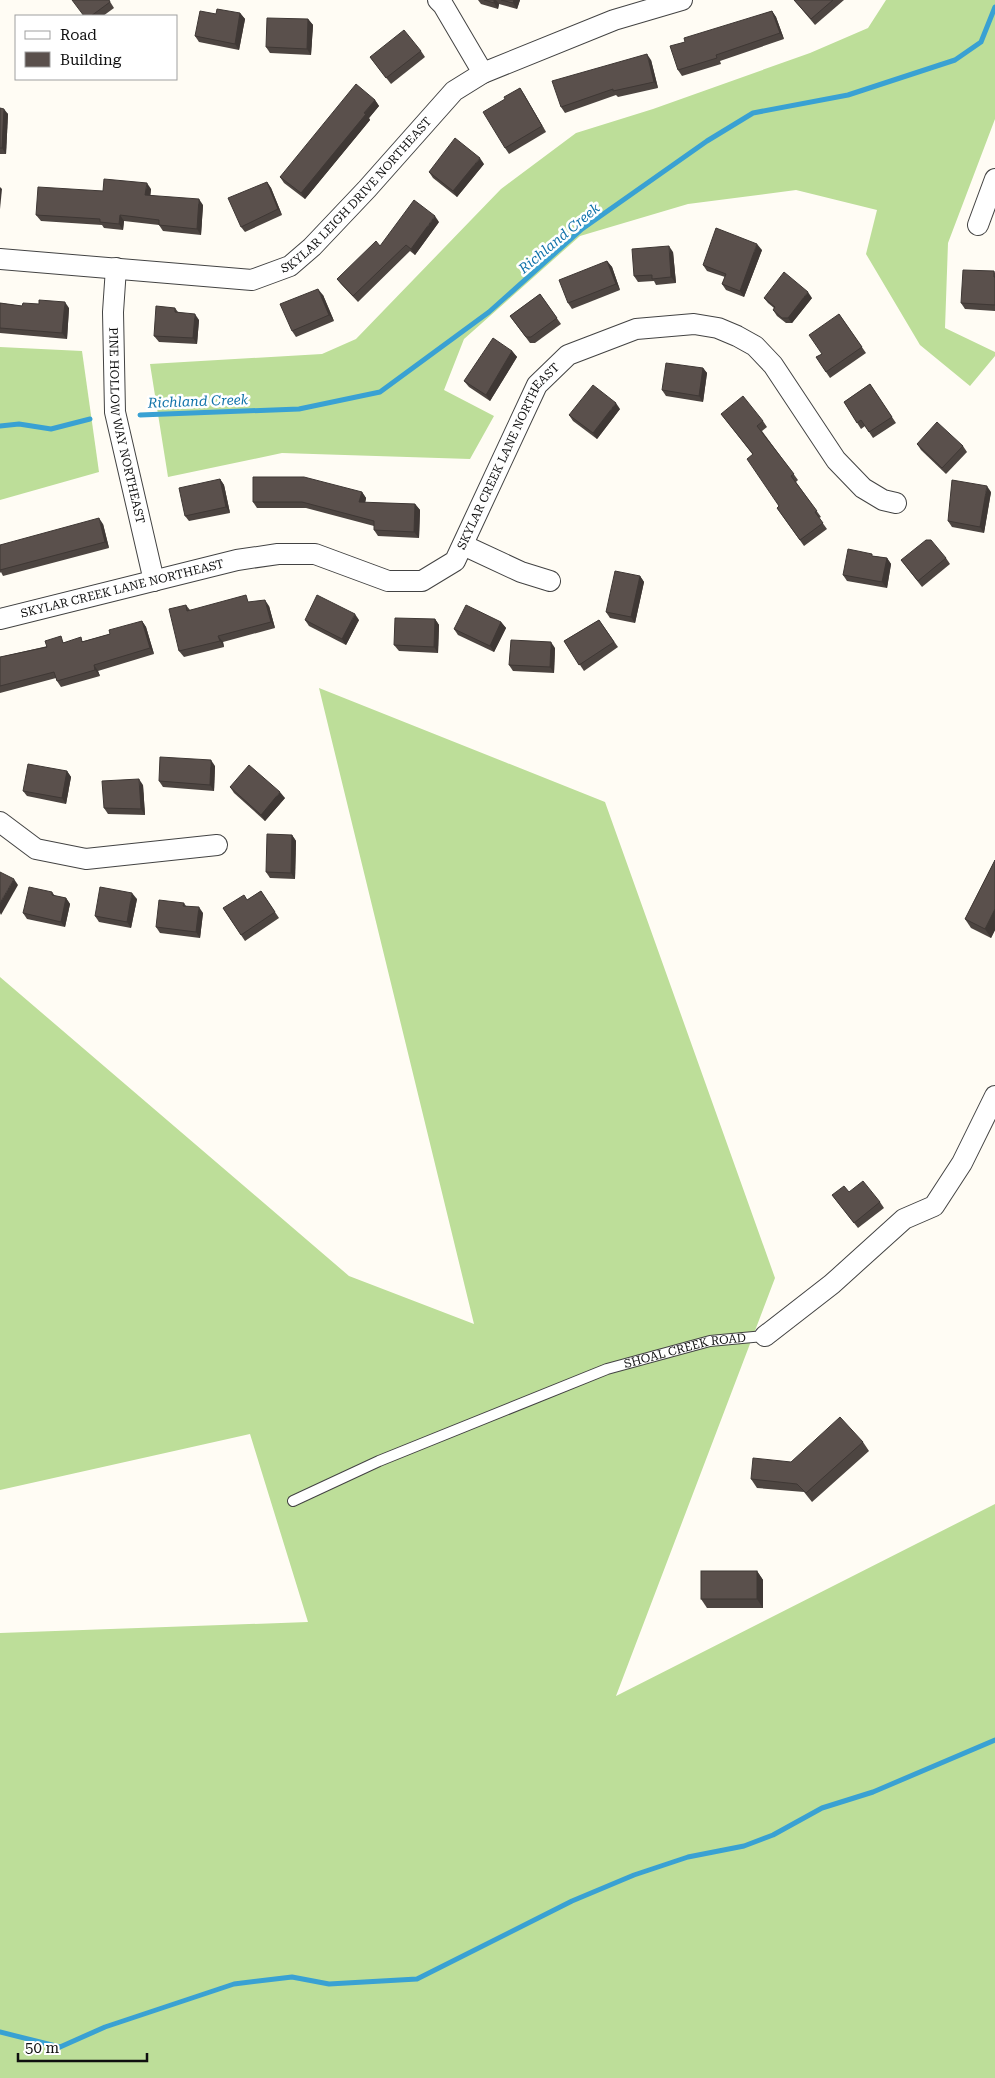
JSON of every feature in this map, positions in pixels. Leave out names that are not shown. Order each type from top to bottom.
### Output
[{"type":"street","points":[[438,0],[443,5],[483,73]]},
{"type":"street","name":"SKYLAR LEIGH DRIVE NORTHEAST","points":[[0,259],[252,280],[290,266],[312,247],[368,189],[454,91],[483,73],[614,20],[682,0]]},
{"type":"street","points":[[978,225],[995,179]]},
{"type":"street","name":"PINE HOLLOW WAY NORTHEAST","points":[[116,268],[113,312],[115,412],[154,581]]},
{"type":"street","name":"SKYLAR CREEK LANE NORTHEAST","points":[[0,619],[237,560],[278,554],[314,554],[388,581],[422,581],[455,561],[537,385],[568,354],[636,329],[694,324],[718,328],[738,336],[755,346],[773,365],[836,460],[863,488],[883,500],[896,503]]},
{"type":"street","points":[[463,545],[521,572],[550,581]]},
{"type":"street","points":[[0,822],[36,849],[86,859],[217,846]]},
{"type":"street","name":"SHOAL CREEK ROAD","points":[[765,1336],[832,1284],[904,1219],[934,1206],[962,1163],[995,1096]]},
{"type":"lane","name":"SHOAL CREEK ROAD","points":[[293,1501],[379,1461],[607,1369],[710,1341],[765,1336]]},
{"type":"green space","points":[[886,0],[995,0],[995,119],[948,243],[945,328],[995,352],[995,356],[970,386],[920,345],[866,254],[877,210],[796,190],[688,204],[580,236],[464,339],[444,390],[494,416],[470,459],[282,453],[168,477],[150,364],[322,354],[356,339],[501,189],[576,133],[653,109],[810,53],[868,28]]},
{"type":"green space","points":[[0,347],[82,351],[99,472],[0,500]]},
{"type":"green space","points":[[319,688],[605,802],[775,1278],[616,1696],[995,1504],[995,2078],[0,2078],[0,1633],[308,1622],[250,1434],[0,1490],[0,977],[349,1276],[474,1324]]},
{"type":"building","points":[[72,0],[109,0],[110,2],[92,15],[83,15]]},
{"type":"building","points":[[501,0],[514,0],[513,3]]},
{"type":"building","points":[[794,0],[833,0],[811,19]]},
{"type":"building","points":[[217,9],[240,13],[235,44],[195,36],[200,11],[216,14]]},
{"type":"building","points":[[772,11],[780,33],[716,55],[717,58],[678,70],[670,46],[685,42],[684,38]]},
{"type":"building","points":[[267,18],[308,19],[307,49],[266,47]]},
{"type":"building","points":[[404,30],[421,51],[386,78],[370,57]]},
{"type":"building","points":[[647,54],[654,82],[613,91],[613,89],[561,107],[552,81]]},
{"type":"building","points":[[356,84],[375,100],[364,113],[366,114],[301,193],[280,177]]},
{"type":"building","points":[[520,88],[542,126],[505,148],[483,112]]},
{"type":"building","points":[[0,108],[4,109],[2,148],[0,148]]},
{"type":"building","points":[[455,138],[480,158],[453,191],[429,172]]},
{"type":"building","points":[[104,179],[147,183],[145,195],[199,199],[197,229],[159,225],[159,220],[120,215],[119,224],[100,222],[100,219],[36,215],[38,187],[103,191]]},
{"type":"building","points":[[267,182],[278,209],[241,227],[228,198]]},
{"type":"building","points":[[414,200],[435,216],[411,249],[406,245],[353,296],[337,279],[376,241],[380,246]]},
{"type":"building","points":[[716,228],[757,244],[740,291],[722,284],[726,274],[703,265]]},
{"type":"building","points":[[669,246],[671,277],[652,279],[652,275],[634,276],[632,249]]},
{"type":"building","points":[[607,261],[616,284],[568,303],[559,280]]},
{"type":"building","points":[[963,270],[994,271],[995,305],[961,303]]},
{"type":"building","points":[[784,272],[808,292],[788,318],[782,318],[773,310],[775,307],[764,298]]},
{"type":"building","points":[[318,289],[329,315],[292,331],[280,304]]},
{"type":"building","points":[[540,294],[557,318],[531,337],[526,337],[510,316]]},
{"type":"building","points":[[39,300],[65,302],[62,333],[0,328],[0,303],[22,306],[23,303],[39,304]]},
{"type":"building","points":[[156,306],[175,308],[175,312],[195,314],[193,338],[154,336]]},
{"type":"building","points":[[839,314],[862,347],[826,372],[816,357],[822,354],[809,335]]},
{"type":"building","points":[[493,338],[512,351],[486,395],[464,381]]},
{"type":"building","points":[[666,363],[703,368],[699,396],[662,390]]},
{"type":"building","points":[[870,384],[892,417],[869,432],[861,420],[857,423],[844,402]]},
{"type":"building","points":[[593,385],[616,403],[593,433],[569,415]]},
{"type":"building","points":[[743,396],[763,421],[757,426],[794,474],[791,476],[817,511],[815,512],[823,523],[800,540],[777,508],[779,506],[747,459],[753,454],[721,414]]},
{"type":"building","points":[[937,422],[963,446],[942,468],[917,444]]},
{"type":"building","points":[[253,477],[304,477],[362,492],[359,502],[415,504],[414,532],[374,530],[374,521],[302,502],[253,502]]},
{"type":"building","points":[[220,479],[226,507],[185,516],[179,488]]},
{"type":"building","points":[[952,480],[987,486],[980,527],[948,521]]},
{"type":"building","points":[[99,518],[105,542],[0,570],[0,545]]},
{"type":"building","points":[[926,540],[931,540],[946,558],[918,581],[901,560]]},
{"type":"building","points":[[848,549],[887,558],[882,582],[843,575]]},
{"type":"building","points":[[615,571],[640,576],[631,617],[606,612]]},
{"type":"building","points":[[246,595],[248,602],[265,600],[271,622],[218,636],[220,641],[179,651],[169,609],[186,605],[187,611]]},
{"type":"building","points":[[317,595],[355,614],[342,639],[305,620]]},
{"type":"building","points":[[466,605],[501,622],[490,646],[454,629]]},
{"type":"building","points":[[395,618],[435,619],[434,647],[394,645]]},
{"type":"building","points":[[599,620],[614,642],[579,665],[564,641]]},
{"type":"building","points":[[142,621],[150,648],[94,665],[95,670],[57,681],[54,672],[0,686],[0,657],[47,647],[45,641],[61,636],[63,643],[81,637],[82,642],[110,634],[109,630]]},
{"type":"building","points":[[511,640],[551,642],[550,667],[509,665]]},
{"type":"building","points":[[160,757],[211,760],[210,785],[159,781]]},
{"type":"building","points":[[28,764],[67,771],[62,798],[23,791]]},
{"type":"building","points":[[249,765],[280,792],[261,815],[230,787]]},
{"type":"building","points":[[139,779],[141,809],[104,808],[102,781]]},
{"type":"building","points":[[267,834],[292,835],[291,873],[266,872]]},
{"type":"building","points":[[995,860],[995,909],[985,929],[965,919]]},
{"type":"building","points":[[0,872],[14,879],[0,903]]},
{"type":"building","points":[[29,887],[52,892],[52,895],[66,898],[61,922],[23,913]]},
{"type":"building","points":[[100,887],[132,893],[127,922],[95,916]]},
{"type":"building","points":[[261,891],[275,912],[241,935],[223,908],[244,895],[247,900]]},
{"type":"building","points":[[159,900],[184,903],[183,906],[199,907],[196,932],[156,927]]},
{"type":"building","points":[[863,1181],[880,1202],[854,1223],[832,1195],[844,1186],[849,1192]]},
{"type":"building","points":[[840,1417],[863,1442],[806,1493],[797,1484],[751,1479],[753,1458],[791,1462]]},
{"type":"building","points":[[701,1571],[757,1571],[757,1599],[701,1599]]},
{"type":"waterway","name":"Richland Creek","points":[[140,415],[299,409],[380,392],[489,312],[582,229],[707,141],[753,113],[848,95],[955,60],[981,42],[995,7]]},
{"type":"waterway","name":"Richland Creek","points":[[0,426],[19,424],[51,429],[90,419]]},
{"type":"waterway","points":[[0,2032],[60,2047],[105,2027],[234,1984],[292,1977],[329,1984],[417,1979],[572,1901],[634,1875],[688,1857],[744,1846],[773,1835],[822,1808],[873,1792],[995,1740]]}]
